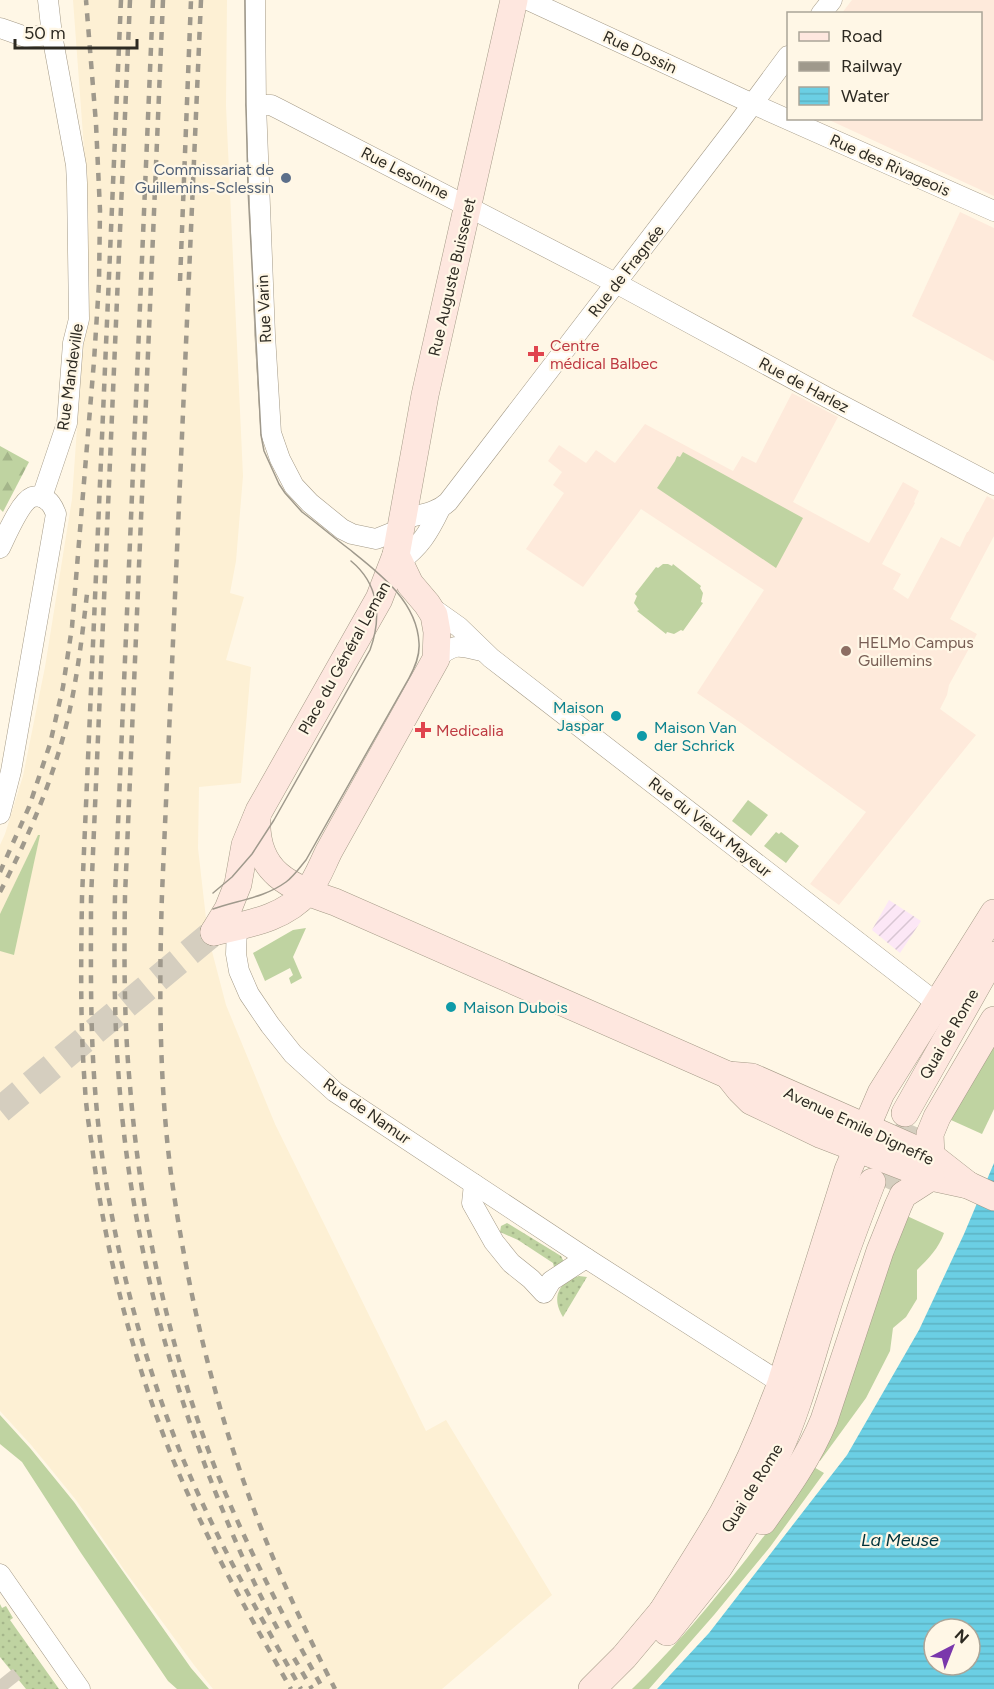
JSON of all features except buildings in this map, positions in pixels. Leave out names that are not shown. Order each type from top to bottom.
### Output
[{"type":"main road","name":"Rue Auguste Buisseret","points":[[398,558],[425,395],[514,0]]},
{"type":"main road","name":"Place du Général Leman","points":[[398,558],[410,584],[434,615],[436,659],[307,892],[295,904],[276,915],[214,932],[228,909],[238,884],[245,845],[259,811],[379,599],[398,558]]},
{"type":"main road","name":"Place du Général Leman","points":[[259,811],[257,836],[266,861],[286,882],[307,892]]},
{"type":"main road","points":[[324,860],[322,871],[326,888],[335,902]]},
{"type":"main road","name":"Avenue Emile Digneffe","points":[[307,892],[335,902],[729,1075],[752,1077],[860,1140],[931,1167],[994,1197]]},
{"type":"main road","points":[[660,1615],[723,1513],[755,1449],[781,1383],[848,1170],[881,1093],[994,914]]},
{"type":"main road","name":"Quai de Rome","points":[[994,955],[909,1115],[994,978]]},
{"type":"main road","points":[[719,1568],[764,1520],[808,1455],[824,1420],[880,1251],[898,1206],[903,1195],[931,1167],[930,1134],[937,1117],[994,1020]]},
{"type":"main road","name":"Quai de Rome","points":[[592,1689],[624,1657],[660,1615],[733,1522],[778,1453],[801,1397],[846,1248],[877,1184],[833,1316],[809,1401],[798,1429],[764,1497],[719,1568],[665,1635],[614,1689]]},
{"type":"street","name":"Rue Mandeville","points":[[42,497],[67,423],[73,343],[79,319],[77,174],[52,35],[48,0]]},
{"type":"street","name":"Rue Varin","points":[[255,0],[256,105],[271,433],[275,447],[294,486],[310,503],[342,529],[352,534],[376,539],[402,524]]},
{"type":"street","name":"Rue Dossin","points":[[528,0],[753,104]]},
{"type":"street","points":[[0,28],[26,37],[52,35]]},
{"type":"street","name":"Rue de Fragnée","points":[[398,558],[412,552],[425,537],[440,509],[448,502],[787,59]]},
{"type":"street","name":"Rue des Rivageois","points":[[753,104],[787,119]]},
{"type":"street","name":"Rue Lesoinne","points":[[256,105],[271,105],[616,283]]},
{"type":"street","name":"Rue des Rivageois","points":[[789,120],[994,211]]},
{"type":"street","name":"Rue de Harlez","points":[[616,283],[994,485]]},
{"type":"street","points":[[0,548],[24,504],[30,498],[42,497],[54,507],[56,514],[11,771],[0,814]]},
{"type":"street","points":[[402,524],[440,509]]},
{"type":"street","name":"Place du Général Leman","points":[[427,604],[459,627],[473,639],[482,651]]},
{"type":"street","points":[[436,659],[447,649],[456,646],[482,651]]},
{"type":"street","name":"Rue du Vieux Mayeur","points":[[482,651],[938,1004]]},
{"type":"street","name":"Rue de Namur","points":[[237,927],[236,954],[239,971],[249,994],[293,1054],[335,1092],[586,1258],[781,1383]]},
{"type":"street","points":[[474,1184],[472,1203],[494,1242],[511,1263],[544,1293],[551,1281],[586,1258]]},
{"type":"street","points":[[0,1574],[80,1689]]},
{"type":"shaded area","points":[[73,0],[227,0],[226,106],[243,476],[236,561],[230,593],[244,597],[226,660],[251,667],[241,783],[199,787],[198,848],[208,936],[226,1005],[275,1124],[426,1431],[446,1420],[552,1595],[442,1689],[213,1689],[125,1571],[76,1500],[0,1411],[0,845],[23,776],[45,667],[72,499],[87,260],[86,176]]},
{"type":"shaded area","points":[[852,0],[994,0],[994,196],[829,120],[982,120],[982,12],[843,12]]},
{"type":"shaded area","points":[[960,212],[994,228],[994,361],[912,316]]},
{"type":"shaded area","name":"HELMo Campus Guillemins","points":[[792,393],[838,417],[793,502],[869,543],[903,482],[919,491],[915,503],[882,564],[901,574],[893,589],[908,599],[941,537],[960,547],[987,496],[994,500],[994,536],[950,619],[977,634],[949,685],[940,709],[976,735],[839,905],[810,884],[866,812],[697,693],[764,590],[641,509],[583,587],[526,549],[564,493],[553,485],[562,472],[548,461],[559,445],[586,463],[596,450],[615,463],[645,424],[733,471],[742,456],[756,463]]},
{"type":"shaded area","points":[[889,900],[921,921],[900,953],[872,930]]},
{"type":"green space","points":[[0,446],[29,462],[3,512],[0,509]]},
{"type":"green space","points":[[683,452],[803,518],[776,568],[657,488],[677,456],[680,457]]},
{"type":"green space","points":[[663,564],[672,566],[673,564],[701,586],[703,593],[701,602],[703,603],[683,631],[674,634],[667,632],[666,634],[637,611],[639,610],[634,603],[637,596],[635,594],[656,567]]},
{"type":"green space","points":[[748,800],[768,815],[751,836],[732,821]]},
{"type":"green space","points":[[776,832],[779,834],[781,832],[799,846],[786,863],[764,846]]},
{"type":"green space","points":[[40,835],[14,955],[0,951],[0,914]]},
{"type":"green space","points":[[306,928],[293,957],[302,978],[291,984],[289,978],[293,975],[290,968],[265,981],[253,953],[293,930]]},
{"type":"green space","points":[[994,1044],[994,1109],[982,1134],[951,1120]]},
{"type":"green space","points":[[907,1216],[944,1233],[936,1248],[917,1270],[917,1299],[906,1317],[893,1328],[890,1351],[866,1398],[820,1461],[818,1457]]},
{"type":"green space","points":[[507,1223],[561,1256],[564,1262],[557,1268],[554,1267],[553,1263],[518,1240],[500,1232],[501,1226]]},
{"type":"green space","points":[[579,1276],[587,1277],[563,1317],[559,1310],[557,1297],[566,1282]]},
{"type":"green space","points":[[0,1415],[74,1502],[191,1668],[209,1689],[177,1689],[168,1681],[22,1462],[0,1444]]},
{"type":"green space","points":[[812,1466],[824,1473],[770,1547],[649,1689],[632,1689],[682,1637],[728,1582],[772,1526]]},
{"type":"green space","points":[[0,1604],[2,1608],[6,1606],[13,1618],[10,1620],[59,1689],[26,1689],[0,1657]]},
{"type":"water","name":"La Meuse","points":[[994,1163],[994,1689],[657,1689],[709,1633],[847,1455],[919,1330]]},
{"type":"tunnel","points":[[0,1110],[214,932]]},
{"type":"tunnel","points":[[882,1186],[914,1117]]},
{"type":"tunnel","points":[[0,1679],[8,1689]]},
{"type":"tram line","points":[[213,909],[260,895],[278,887],[292,877],[306,860],[409,678],[417,661],[419,648],[417,628],[404,601],[384,578],[302,512],[279,484],[264,451],[261,435],[248,189],[245,0]]},
{"type":"tram line","points":[[213,893],[232,877],[252,854],[274,820],[370,650],[376,625],[376,602],[367,580],[351,561]]},
{"type":"railway","points":[[0,872],[29,807],[50,744],[63,687],[72,627],[99,283],[100,210],[86,0]]},
{"type":"railway","points":[[121,0],[82,897],[81,968],[86,1102],[113,1267],[146,1386],[174,1462],[214,1549],[291,1689]]},
{"type":"railway","points":[[130,0],[91,899],[92,1042],[99,1135],[125,1277],[166,1416],[209,1518],[301,1689]]},
{"type":"railway","points":[[153,0],[115,895],[115,988],[119,1081],[132,1192],[142,1246],[168,1354],[203,1460],[223,1511],[250,1574],[281,1635]]},
{"type":"railway","points":[[163,0],[125,896],[125,991],[130,1086],[141,1179],[157,1272],[194,1408],[221,1483],[248,1543],[323,1689]]},
{"type":"railway","points":[[180,281],[191,0]]},
{"type":"railway","points":[[201,0],[162,894],[160,1000],[164,1105],[171,1174],[186,1265],[218,1401],[247,1490],[279,1573],[335,1689]]},
{"type":"railway","points":[[0,892],[33,822],[60,748],[74,691],[87,594]]},
{"type":"railway","points":[[294,1658],[312,1689]]},
{"type":"place","name":"Commissariat de Guillemins-Sclessin","points":[[286,178]]},
{"type":"place","name":"Centre médical Balbec","points":[[536,354]]},
{"type":"place","name":"HELMo Campus Guillemins","points":[[846,651]]},
{"type":"place","name":"Maison Jaspar","points":[[616,716]]},
{"type":"place","name":"Medicalia","points":[[423,730]]},
{"type":"place","name":"Maison Van der Schrick","points":[[642,736]]},
{"type":"place","name":"Maison Dubois","points":[[451,1007]]}]
